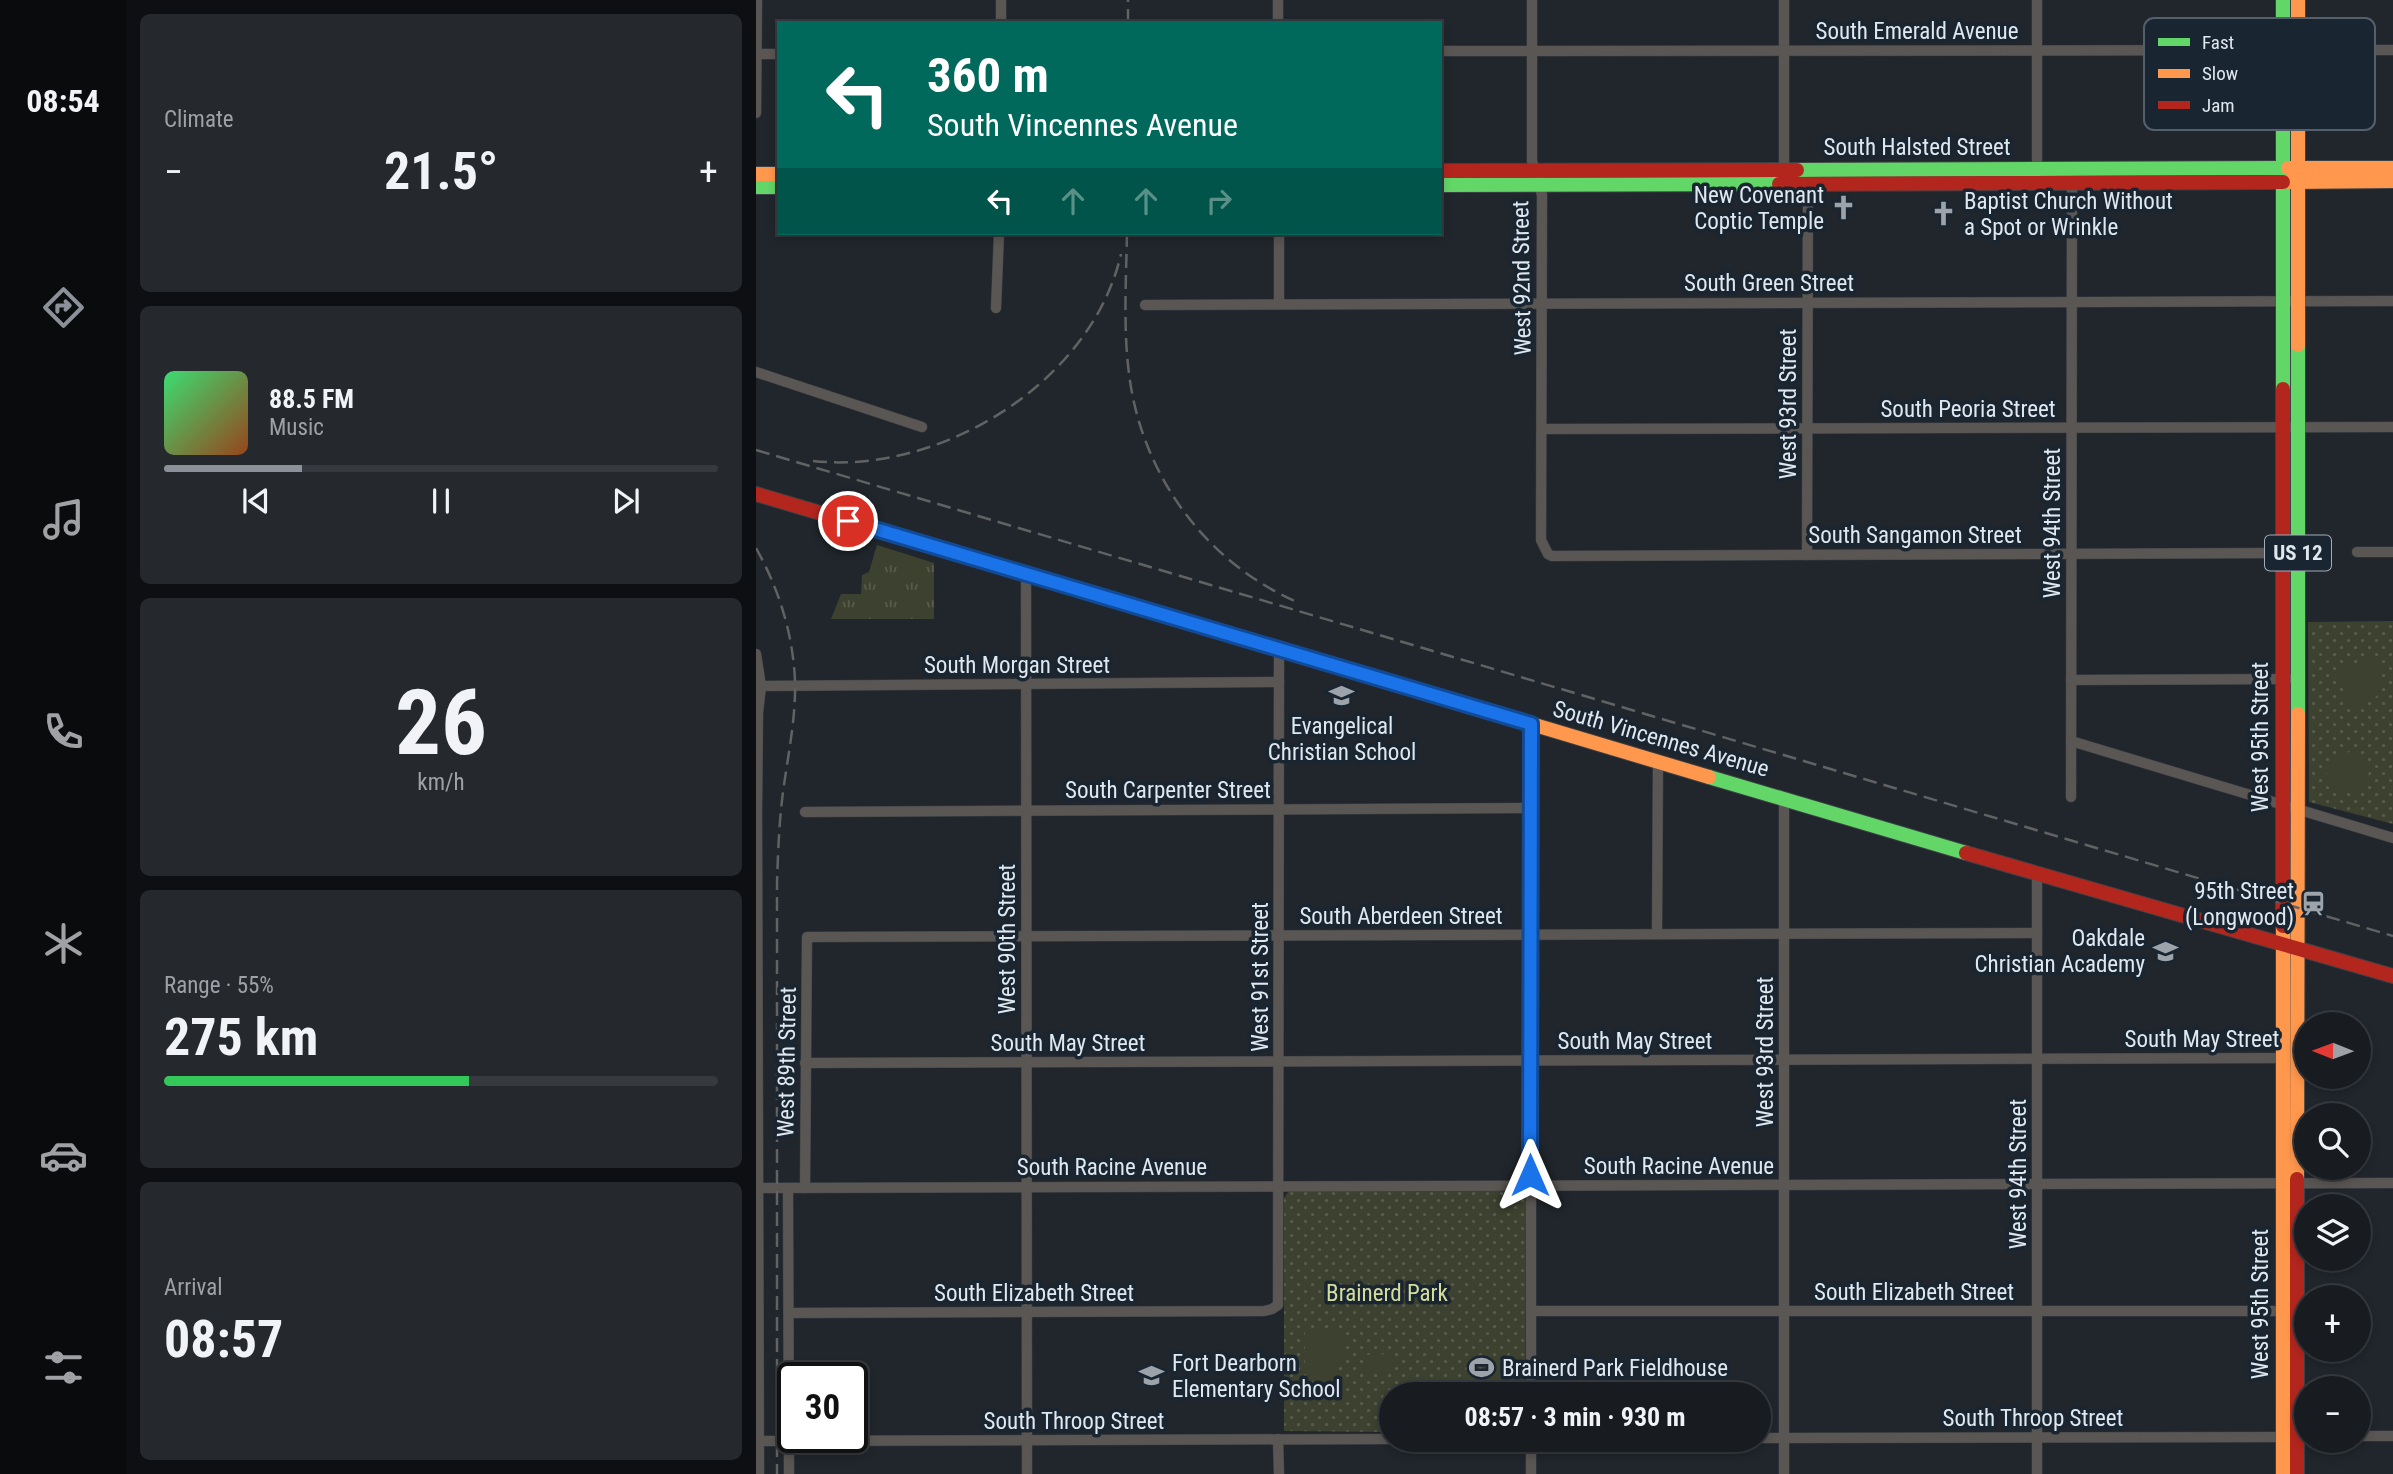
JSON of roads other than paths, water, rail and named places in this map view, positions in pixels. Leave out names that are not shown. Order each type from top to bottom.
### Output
[{"type":"main road","name":"West 95th Street","points":[[2283,0],[2286,18]]},
{"type":"main road","name":"West 95th Street","points":[[2295,18],[2298,0]]},
{"type":"main road","name":"West 95th Street","points":[[2291,130],[2290,301],[2283,428],[2283,553],[2297,810],[2297,950],[2283,1184],[2294,1412]]},
{"type":"main road","name":"South Halsted Street","points":[[1442,185],[1537,178],[2034,176],[2072,182],[2291,175],[2393,168]]},
{"type":"main road","name":"South Halsted Street","points":[[2034,176],[2062,169],[2291,175],[2393,181]]},
{"type":"main road","name":"South Halsted Street","points":[[1442,171],[1537,178]]},
{"type":"main road","points":[[756,174],[777,174]]},
{"type":"main road","points":[[756,187],[777,187]]},
{"type":"main road","name":"West 95th Street","points":[[2290,301],[2298,428],[2283,805],[2282,946],[2298,1184],[2290,1311]]},
{"type":"main road","name":"South Vincennes Avenue","points":[[756,494],[2037,874],[2393,976]]},
{"type":"main road","name":"West 95th Street","points":[[2283,1474],[2294,1440]]},
{"type":"main road","name":"West 95th Street","points":[[2296,1453],[2297,1474]]},
{"type":"street","points":[[756,113],[757,0]]},
{"type":"street","points":[[1001,0],[1001,21]]},
{"type":"street","points":[[1278,0],[1278,21]]},
{"type":"street","name":"West 92nd Street","points":[[1532,0],[1532,161],[1542,195],[1541,540],[1548,554]]},
{"type":"street","points":[[1784,0],[1784,177]]},
{"type":"street","points":[[2034,176],[2037,0]]},
{"type":"street","name":"South Emerald Avenue","points":[[1442,51],[2144,50]]},
{"type":"street","name":"South Emerald Avenue","points":[[2375,50],[2393,50]]},
{"type":"street","points":[[756,54],[777,54]]},
{"type":"street","points":[[2062,169],[2072,182]]},
{"type":"street","name":"West 93rd Street","points":[[1807,555],[1808,177]]},
{"type":"street","name":"West 94th Street","points":[[2071,797],[2072,182]]},
{"type":"street","points":[[996,308],[999,235]]},
{"type":"street","points":[[1279,235],[1279,303]]},
{"type":"street","name":"South Green Street","points":[[1145,305],[2393,301]]},
{"type":"street","points":[[756,372],[922,427]]},
{"type":"street","name":"South Peoria Street","points":[[1542,429],[2393,428]]},
{"type":"street","points":[[2357,552],[2393,552]]},
{"type":"street","name":"South Sangamon Street","points":[[1548,554],[2283,553]]},
{"type":"street","name":"West 90th Street","points":[[1027,573],[1027,1474]]},
{"type":"street","name":"West 91st Street","points":[[1278,1305],[1279,650]]},
{"type":"street","name":"West 89th Street","points":[[756,653],[759,686],[759,1474]]},
{"type":"street","points":[[2071,680],[2290,679]]},
{"type":"street","name":"South Morgan Street","points":[[759,686],[1279,682]]},
{"type":"street","points":[[1531,724],[1531,1382]]},
{"type":"street","points":[[2071,741],[2393,838]]},
{"type":"street","points":[[1657,934],[1658,762]]},
{"type":"street","name":"West 93rd Street","points":[[1784,799],[1784,1474]]},
{"type":"street","name":"South Carpenter Street","points":[[805,812],[1531,808]]},
{"type":"street","name":"West 94th Street","points":[[2037,874],[2037,1474]]},
{"type":"street","name":"South Aberdeen Street","points":[[807,937],[2037,933]]},
{"type":"street","name":"West 89th Street","points":[[805,1188],[807,937]]},
{"type":"street","name":"South May Street","points":[[805,1063],[2290,1058]]},
{"type":"street","name":"South Racine Avenue","points":[[758,1188],[2393,1183]]},
{"type":"street","points":[[788,1188],[789,1362]]},
{"type":"street","name":"South Elizabeth Street","points":[[789,1313],[1264,1311],[1272,1310],[1278,1305]]},
{"type":"street","name":"South Elizabeth Street","points":[[1531,1311],[2290,1311]]},
{"type":"street","points":[[2371,1436],[2393,1436]]},
{"type":"street","name":"South Throop Street","points":[[1771,1438],[2294,1437]]},
{"type":"street","points":[[1278,1439],[1279,1474]]},
{"type":"street","name":"South Throop Street","points":[[868,1441],[1379,1439]]},
{"type":"street","name":"South Throop Street","points":[[757,1441],[777,1441]]},
{"type":"street","points":[[1531,1452],[1531,1474]]},
{"type":"street","points":[[789,1453],[789,1474]]},
{"type":"railway","points":[[1128,0],[1128,21]]},
{"type":"railway","points":[[1127,235],[1127,357],[1133,398],[1155,463],[1190,520],[1213,545],[1238,567],[1297,602]]},
{"type":"railway","points":[[813,461],[862,461],[911,453],[959,435],[1004,411],[1045,379],[1079,342],[1105,300],[1121,254]]},
{"type":"railway","points":[[756,450],[2393,936]]},
{"type":"railway","points":[[756,548],[772,579],[788,629],[795,681],[793,723],[783,792],[777,883],[777,1474]]},
{"type":"place","name":"New Covenant Coptic Temple","points":[[1844,208]]},
{"type":"place","name":"Baptist Church Without a Spot or Wrinkle","points":[[1944,214]]},
{"type":"place","name":"Evangelical Christian School","points":[[1342,696]]},
{"type":"place","name":"95th Street (Longwood)","points":[[2314,904]]},
{"type":"place","name":"Oakdale Christian Academy","points":[[2165,951]]},
{"type":"place","name":"Brainerd Park Fieldhouse","points":[[1482,1368]]},
{"type":"place","name":"Fort Dearborn Elementary School","points":[[1152,1376]]},
{"type":"park label","name":"Brainerd Park","points":[[1387,1293]]}]
